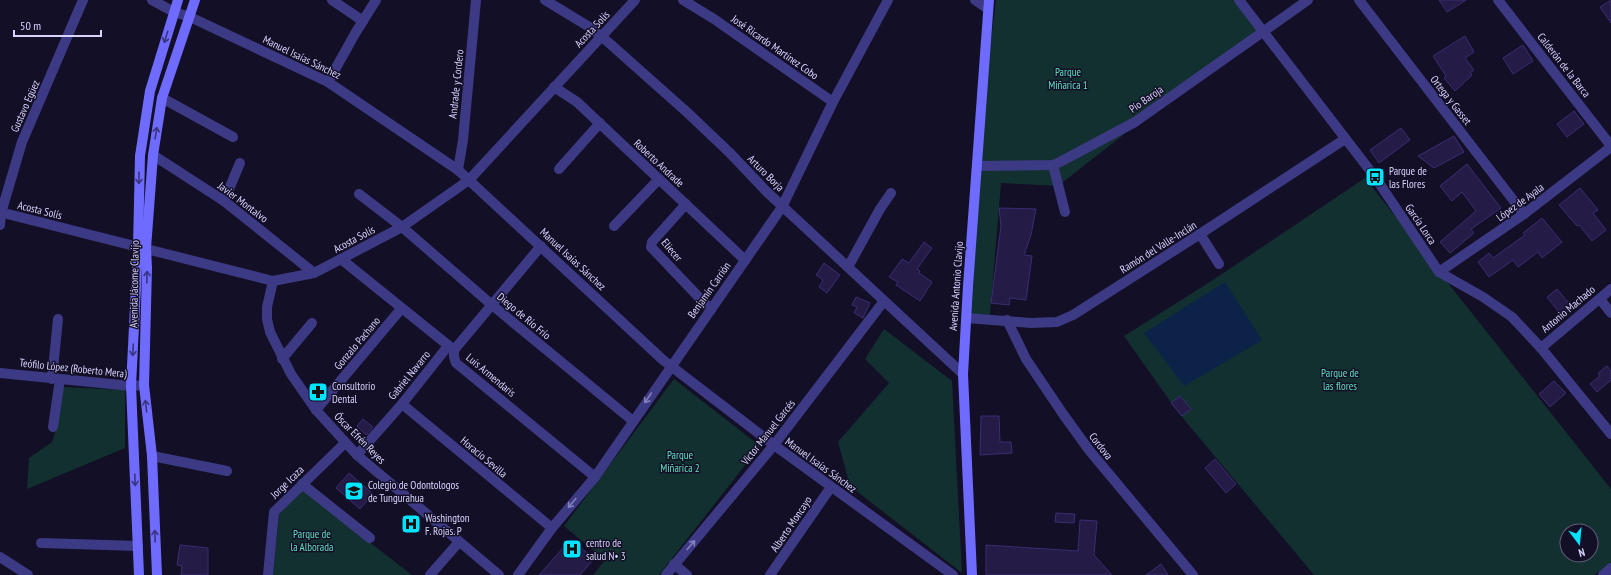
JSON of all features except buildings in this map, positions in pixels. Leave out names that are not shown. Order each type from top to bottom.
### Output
[{"type":"street","name":"Gustavo Egüez","points":[[0,225],[1,212],[22,142],[83,0]]},
{"type":"street","name":"Manuel Isaías Sánchez","points":[[152,0],[174,12],[190,17],[328,82],[458,170],[670,366],[774,445],[953,575]]},
{"type":"street","name":"Avenida Jácome Clavijo","points":[[157,575],[152,456],[144,385],[147,268],[142,248],[140,156],[150,90],[178,0]]},
{"type":"street","name":"Avenida Jácome Clavijo","points":[[139,575],[131,386],[142,248],[153,155],[162,98],[195,0]]},
{"type":"street","points":[[332,0],[363,21]]},
{"type":"street","points":[[328,82],[376,0]]},
{"type":"street","name":"Andrade y Cordero","points":[[458,170],[463,140],[476,0]]},
{"type":"street","name":"Arturo Borja","points":[[545,0],[591,28],[689,114],[782,206],[963,374]]},
{"type":"street","name":"Acosta Solís","points":[[1,212],[272,281],[314,273],[402,227],[469,180],[635,0]]},
{"type":"street","name":"José Ricardo Martínez Cobo","points":[[683,0],[714,19],[833,102]]},
{"type":"street","name":"Benjamín Carrión","points":[[518,575],[552,528],[595,477],[670,366],[711,310],[782,206],[833,102],[888,0]]},
{"type":"street","points":[[975,0],[988,4]]},
{"type":"street","name":"García Lorca","points":[[1239,0],[1375,177],[1439,272],[1483,297],[1512,318],[1541,348],[1611,434]]},
{"type":"street","name":"Pío Baroja","points":[[978,166],[1053,165],[1066,160],[1135,122],[1308,0]]},
{"type":"street","name":"Ortega y Gasset","points":[[1359,0],[1524,214]]},
{"type":"street","name":"Calderón de la Barca","points":[[1498,0],[1611,146]]},
{"type":"street","name":"Avenida Antonio Clavijo","points":[[972,575],[963,374],[988,4]]},
{"type":"street","name":"Roberto Andrade","points":[[554,87],[577,102],[745,260]]},
{"type":"street","points":[[162,98],[233,137]]},
{"type":"street","points":[[559,169],[600,124]]},
{"type":"street","name":"Ramón del Valle-Inclán","points":[[966,318],[1030,323],[1056,322],[1073,315],[1346,138]]},
{"type":"street","name":"López de Ayala","points":[[1439,272],[1524,214],[1611,146]]},
{"type":"street","name":"Javier Montalvo","points":[[153,155],[224,201],[314,273]]},
{"type":"street","points":[[224,201],[240,164]]},
{"type":"street","points":[[1053,165],[1065,212]]},
{"type":"street","points":[[614,226],[659,179]]},
{"type":"street","points":[[848,267],[880,209],[892,193]]},
{"type":"street","name":"Diego de Río Frío","points":[[359,194],[402,227],[492,305],[633,421]]},
{"type":"street","name":"Eliecer","points":[[686,204],[652,242],[651,247],[711,310]]},
{"type":"street","points":[[1200,234],[1218,264]]},
{"type":"street","name":"Gabriel Navarro","points":[[357,455],[451,348],[492,305],[541,246]]},
{"type":"street","name":"Luis Armendaris","points":[[341,259],[451,348],[456,363],[595,477]]},
{"type":"street","name":"Óscar Efrén Reyes","points":[[272,281],[267,307],[267,320],[270,332],[282,359],[316,410],[357,455],[499,575]]},
{"type":"street","name":"Antonio Machado","points":[[1541,348],[1611,289]]},
{"type":"street","points":[[1600,299],[1611,313]]},
{"type":"street","name":"Víctor Manuel Garcés","points":[[666,575],[774,445],[884,301]]},
{"type":"street","name":"Gonzalo Pachano","points":[[316,410],[401,309]]},
{"type":"street","points":[[53,427],[58,319]]},
{"type":"street","name":"Cordova","points":[[1007,320],[1026,359],[1089,450],[1193,575]]},
{"type":"street","points":[[282,359],[312,323]]},
{"type":"street","name":"Teófilo López (Roberto Mera)","points":[[0,373],[131,386],[144,385]]},
{"type":"street","name":"Horacio Sevilla","points":[[402,404],[552,528]]},
{"type":"street","name":"Jorge Icaza","points":[[268,575],[274,512],[345,443]]},
{"type":"street","points":[[152,456],[227,471]]},
{"type":"street","points":[[302,484],[370,538]]},
{"type":"street","name":"Alberto Moncayo","points":[[770,575],[831,487]]},
{"type":"street","points":[[430,575],[459,542]]},
{"type":"street","points":[[41,543],[138,546]]},
{"type":"street","points":[[0,557],[28,575]]},
{"type":"street","points":[[674,564],[687,575]]},
{"type":"street","points":[[1603,575],[1611,568]]},
{"type":"green space","name":"Parque Miñarica 1","points":[[996,0],[1234,0],[1257,30],[1058,186],[1001,183],[990,315],[970,314],[983,106]]},
{"type":"green space","name":"Parque de las flores","points":[[1365,178],[1611,489],[1611,563],[1594,575],[1314,575],[1177,411],[1124,336],[1213,280]]},
{"type":"green space","points":[[884,329],[952,381],[962,573],[850,486],[838,442],[889,383],[865,359]]},
{"type":"green space","name":"Parque Miñarica 2","points":[[674,379],[760,446],[659,575],[593,575],[605,560],[564,526]]},
{"type":"green space","points":[[63,387],[125,390],[125,448],[27,489],[29,458],[52,442],[56,429]]},
{"type":"green space","name":"Parque de la Alborada","points":[[302,490],[412,575],[273,575],[279,514]]},
{"type":"water","points":[[1225,282],[1262,340],[1184,386],[1144,333]]},
{"type":"place","name":"Parque de las Flores","points":[[1375,177]]},
{"type":"place","name":"Consultorio Dental","points":[[318,392]]},
{"type":"place","name":"Colegio de Odontologos de Tungurahua","points":[[354,491]]},
{"type":"place","name":"Washington F. Rojas. P","points":[[411,524]]},
{"type":"place","name":"centro de salud N• 3","points":[[572,549]]}]
